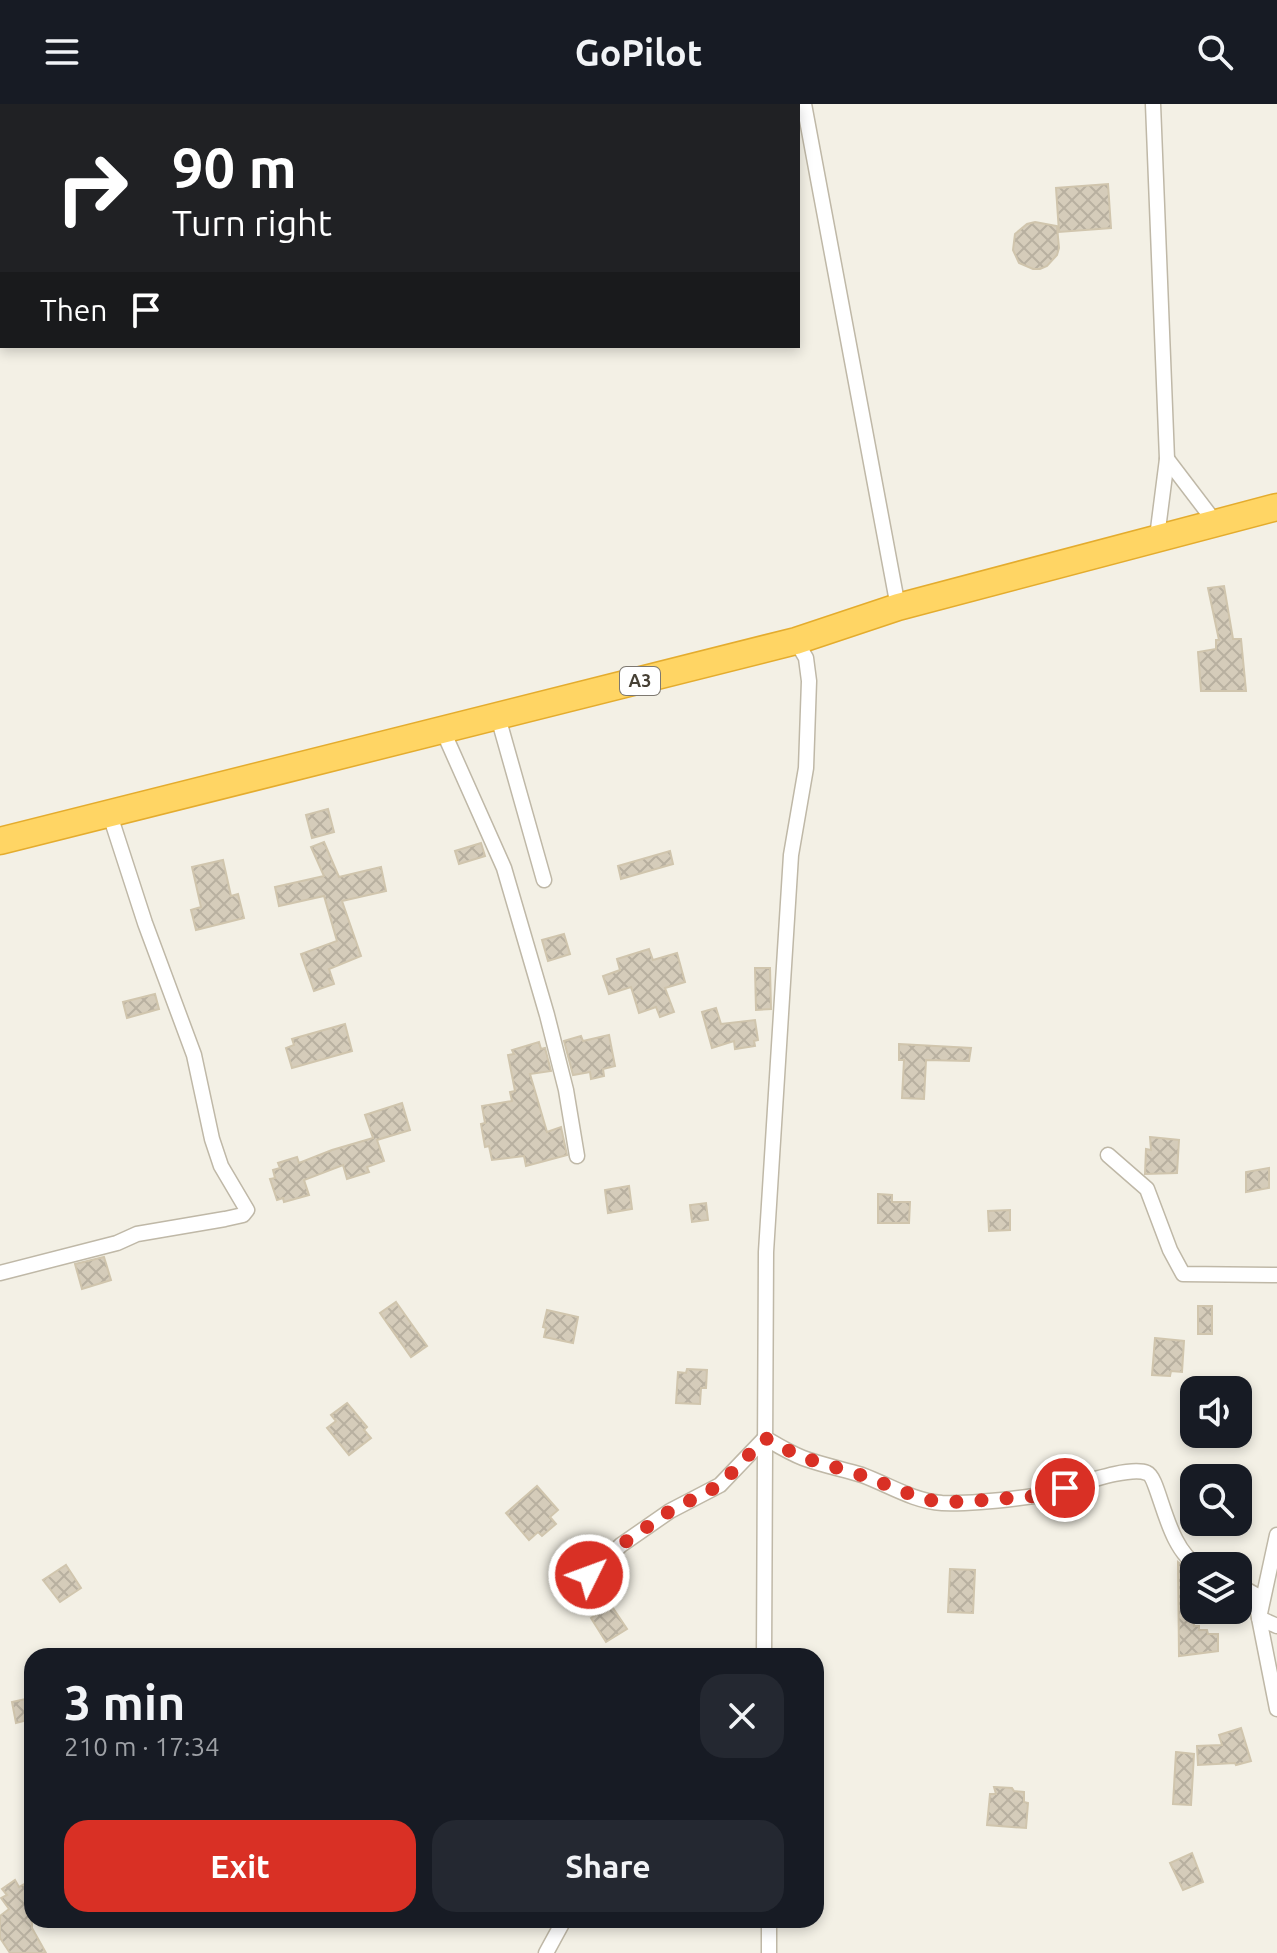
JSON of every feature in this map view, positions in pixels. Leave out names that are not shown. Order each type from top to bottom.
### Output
[{"type":"highway","name":"A3","points":[[0,841],[796,641],[898,607],[1277,507]]},
{"type":"street","points":[[804,104],[898,607]]},
{"type":"street","points":[[1153,104],[1167,459],[1157,537]]},
{"type":"street","points":[[1167,459],[1215,522]]},
{"type":"street","points":[[764,1648],[766,1252],[791,855],[806,768],[809,671],[806,658],[796,641]]},
{"type":"street","points":[[498,717],[544,880]]},
{"type":"street","points":[[443,731],[504,868],[547,1015],[566,1090],[577,1156]]},
{"type":"street","points":[[0,1273],[117,1243],[137,1234],[225,1219],[243,1215],[247,1210],[221,1166],[194,1055],[145,923],[109,812]]},
{"type":"street","points":[[1108,1155],[1147,1189],[1170,1250],[1183,1274],[1277,1275]]},
{"type":"street","points":[[765,1438],[801,1457],[864,1476],[906,1495],[943,1503],[1036,1496],[1128,1471],[1145,1472],[1155,1482],[1164,1514],[1183,1552]]},
{"type":"street","points":[[589,1575],[621,1545],[670,1511],[720,1485],[765,1438]]},
{"type":"street","points":[[1259,1618],[1277,1535]]},
{"type":"street","points":[[1252,1593],[1256,1595],[1277,1709]]},
{"type":"street","points":[[1259,1618],[1277,1626]]},
{"type":"street","points":[[546,1953],[560,1928]]},
{"type":"street","points":[[769,1928],[769,1953]]},
{"type":"building","points":[[1108,184],[1111,228],[1059,232],[1056,188]]},
{"type":"building","points":[[1035,222],[1057,226],[1057,255],[1040,269],[1019,263],[1013,250],[1015,234],[1027,224]]},
{"type":"building","points":[[1224,586],[1233,639],[1241,639],[1246,691],[1201,691],[1198,652],[1216,649],[1216,640],[1219,640],[1208,588]]},
{"type":"building","points":[[328,809],[334,832],[312,838],[306,815]]},
{"type":"building","points":[[324,842],[339,877],[381,867],[386,891],[342,901],[361,956],[329,969],[334,984],[314,991],[301,954],[337,941],[324,896],[279,906],[275,887],[324,876],[311,847]]},
{"type":"building","points":[[481,843],[485,856],[459,864],[455,851]]},
{"type":"building","points":[[670,851],[673,864],[621,879],[618,866]]},
{"type":"building","points":[[223,860],[231,896],[238,894],[244,918],[196,930],[191,910],[201,907],[192,867]]},
{"type":"building","points":[[564,934],[570,954],[548,961],[542,940]]},
{"type":"building","points":[[649,949],[653,960],[677,953],[685,982],[665,988],[674,1012],[660,1017],[656,1007],[639,1013],[631,987],[609,994],[603,976],[620,970],[617,959]]},
{"type":"building","points":[[755,968],[770,968],[771,1009],[756,1010]]},
{"type":"building","points":[[155,994],[159,1009],[127,1018],[123,1002]]},
{"type":"building","points":[[716,1008],[721,1024],[755,1020],[758,1040],[754,1041],[755,1046],[735,1049],[734,1041],[712,1048],[702,1012]]},
{"type":"building","points":[[345,1024],[352,1051],[292,1068],[286,1048],[294,1045],[292,1039]]},
{"type":"building","points":[[609,1035],[615,1066],[603,1069],[604,1076],[591,1079],[590,1072],[573,1075],[564,1041],[581,1036],[583,1041]]},
{"type":"building","points":[[539,1042],[541,1049],[545,1048],[551,1071],[530,1074],[547,1132],[561,1127],[567,1155],[526,1166],[524,1156],[492,1160],[489,1146],[485,1147],[482,1106],[512,1101],[510,1092],[515,1091],[508,1055],[514,1054],[512,1050]]},
{"type":"building","points":[[899,1044],[971,1048],[969,1061],[926,1060],[924,1099],[902,1098],[904,1060],[899,1060]]},
{"type":"building","points":[[402,1103],[410,1130],[377,1140],[384,1161],[367,1167],[369,1172],[347,1179],[343,1165],[304,1180],[309,1195],[284,1202],[283,1198],[277,1200],[270,1179],[275,1178],[273,1170],[280,1168],[278,1163],[297,1157],[299,1163],[373,1138],[365,1115]]},
{"type":"building","points":[[1150,1137],[1179,1140],[1177,1173],[1145,1174],[1146,1149],[1151,1150]]},
{"type":"building","points":[[1269,1168],[1269,1188],[1246,1192],[1246,1172]]},
{"type":"building","points":[[629,1186],[632,1209],[608,1213],[605,1190]]},
{"type":"building","points":[[878,1194],[892,1195],[892,1202],[910,1202],[909,1223],[878,1223]]},
{"type":"building","points":[[706,1203],[708,1220],[692,1222],[690,1205]]},
{"type":"building","points":[[1010,1210],[1010,1230],[989,1231],[988,1211]]},
{"type":"building","points":[[104,1257],[111,1280],[82,1289],[75,1264]]},
{"type":"building","points":[[396,1302],[427,1346],[411,1357],[380,1313]]},
{"type":"building","points":[[1198,1306],[1212,1306],[1212,1334],[1198,1334]]},
{"type":"building","points":[[547,1310],[578,1317],[573,1343],[544,1337]]},
{"type":"building","points":[[1155,1338],[1184,1341],[1182,1372],[1171,1371],[1170,1376],[1152,1375]]},
{"type":"building","points":[[687,1369],[707,1370],[706,1388],[701,1388],[700,1404],[676,1403],[678,1372],[686,1373]]},
{"type":"building","points":[[347,1403],[367,1427],[364,1430],[371,1438],[349,1455],[327,1428],[336,1421],[331,1415]]},
{"type":"building","points":[[537,1486],[558,1510],[550,1517],[556,1524],[542,1536],[538,1532],[529,1540],[506,1513]]},
{"type":"building","points":[[1178,1562],[1180,1624],[1194,1624],[1199,1626],[1199,1630],[1207,1630],[1208,1634],[1218,1634],[1218,1651],[1179,1656]]},
{"type":"building","points":[[66,1565],[81,1588],[60,1602],[43,1580]]},
{"type":"building","points":[[565,1565],[574,1575],[562,1585],[554,1574]]},
{"type":"building","points":[[950,1569],[975,1570],[973,1613],[948,1612]]},
{"type":"building","points":[[611,1605],[627,1629],[606,1642],[591,1618]]},
{"type":"building","points":[[24,1699],[24,1721],[16,1723],[12,1702]]},
{"type":"building","points":[[1241,1728],[1251,1761],[1236,1765],[1198,1765],[1197,1746],[1222,1745],[1219,1735]]},
{"type":"building","points":[[1176,1752],[1194,1754],[1191,1805],[1173,1804]]},
{"type":"building","points":[[994,1787],[1024,1792],[1024,1802],[1028,1803],[1026,1828],[987,1825],[990,1794],[996,1794]]},
{"type":"building","points":[[1192,1853],[1203,1882],[1183,1890],[1170,1863]]},
{"type":"building","points":[[15,1880],[19,1887],[24,1884],[24,1928],[32,1928],[46,1953],[10,1953],[0,1938],[0,1916],[9,1909],[1,1898],[7,1895],[2,1889]]},
{"type":"route","points":[[589,1575],[621,1545],[670,1511],[720,1485],[765,1438],[801,1457],[864,1476],[925,1500],[943,1503],[1036,1496],[1065,1488]]}]
